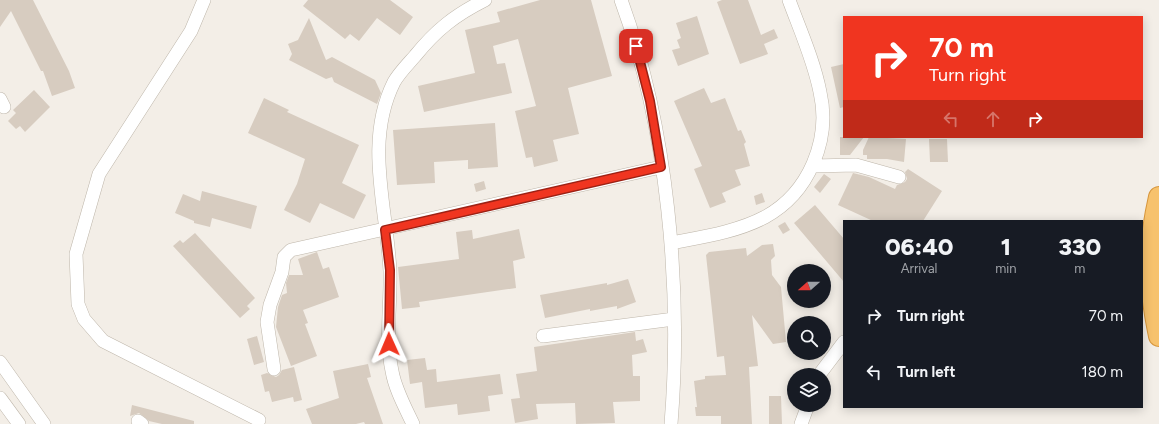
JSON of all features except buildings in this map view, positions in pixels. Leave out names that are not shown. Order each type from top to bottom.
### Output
[{"type":"highway","points":[[1159,197],[1150,249],[1149,276],[1159,336]]},
{"type":"street","points":[[204,0],[191,31],[99,174],[76,254],[78,304],[84,320],[103,341],[260,420]]},
{"type":"street","points":[[413,424],[403,405],[392,371],[389,318],[390,270],[380,196],[382,111],[395,81],[430,37],[461,12],[485,0]]},
{"type":"street","points":[[621,0],[640,59],[650,101],[661,167],[671,243],[674,319],[674,387],[671,424]]},
{"type":"street","points":[[671,243],[732,230],[765,217],[780,206],[796,191],[813,166],[823,132],[823,112],[820,92],[789,0]]},
{"type":"street","points":[[813,166],[856,165],[899,177]]},
{"type":"street","points":[[274,369],[267,322],[270,306],[282,272],[284,257],[291,250],[661,167]]},
{"type":"street","points":[[544,336],[674,319]]},
{"type":"street","points":[[824,368],[843,343]]},
{"type":"street","points":[[0,362],[44,424]]},
{"type":"street","points":[[0,398],[19,424]]},
{"type":"street","points":[[801,424],[805,412]]},
{"type":"route","points":[[389,344],[390,270],[385,230],[661,167],[650,101],[636,46]]}]
